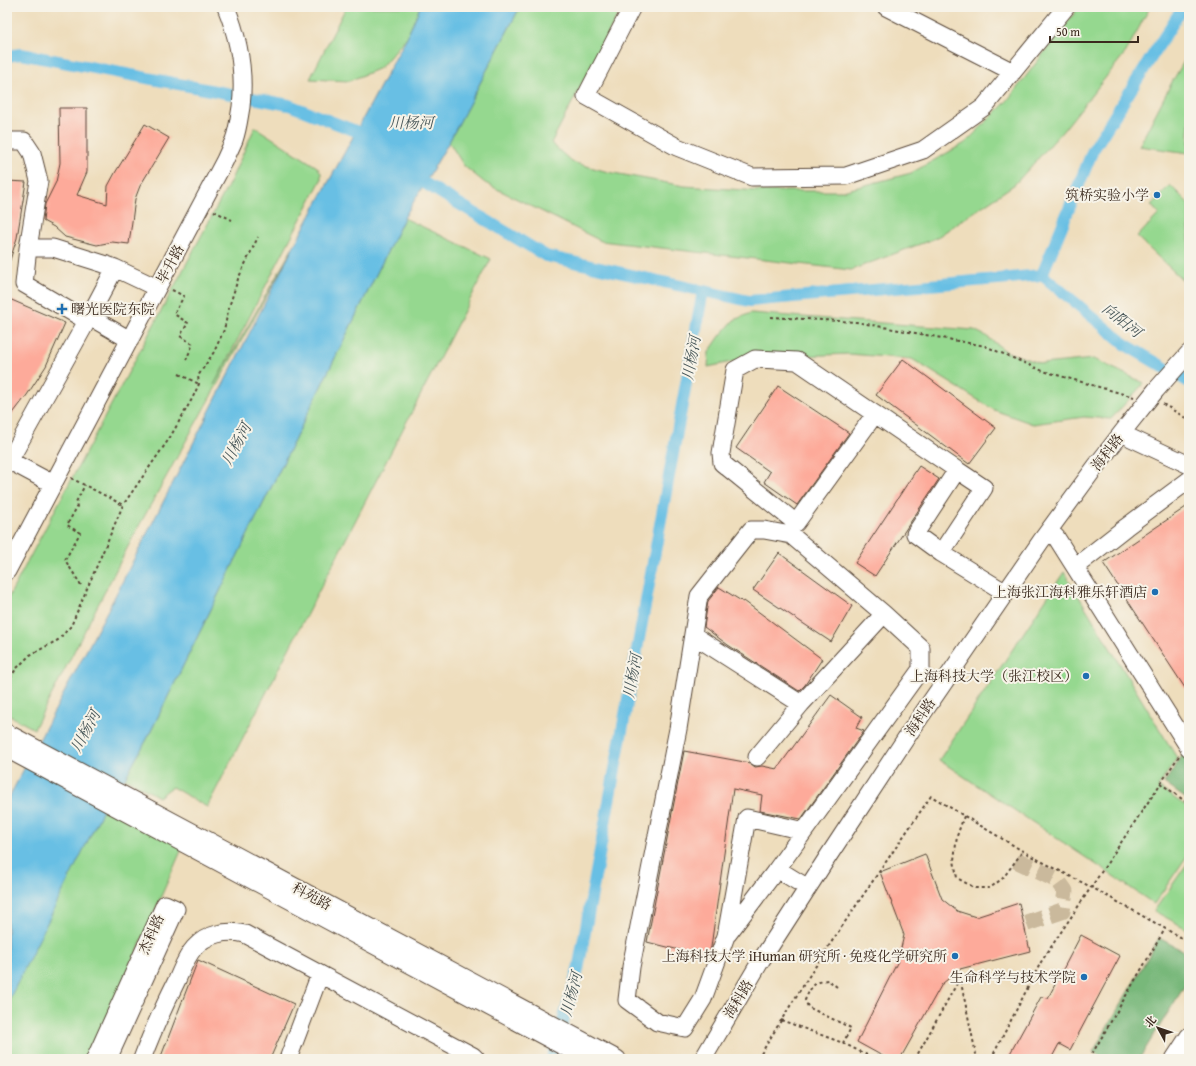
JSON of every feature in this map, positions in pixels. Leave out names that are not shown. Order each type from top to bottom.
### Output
[{"type":"street","name":"毕升路","points":[[7,571],[130,340],[165,289],[234,139],[243,91],[242,64],[232,21],[226,7]]},
{"type":"street","points":[[632,7],[586,96],[677,147],[752,177],[846,176],[923,150],[984,108],[1066,7]]},
{"type":"street","points":[[886,7],[1013,72]]},
{"type":"street","points":[[7,140],[24,141],[32,154],[39,181],[28,248],[24,284],[130,340]]},
{"type":"street","points":[[28,248],[52,248],[104,264],[165,289]]},
{"type":"street","points":[[56,478],[8,463],[115,268]]},
{"type":"street","name":"海科路","points":[[715,1059],[769,967],[921,735],[1056,537],[1131,438],[1157,397],[1189,353]]},
{"type":"street","points":[[875,414],[796,523],[722,463],[721,453],[735,370],[755,359],[797,361],[984,488],[941,553]]},
{"type":"street","name":"海科路","points":[[703,1059],[760,962],[912,729],[1067,504],[1096,466],[1157,397],[1189,369]]},
{"type":"street","points":[[1131,438],[1189,465]]},
{"type":"street","points":[[957,470],[915,534],[941,553],[1006,593]]},
{"type":"street","points":[[1076,567],[1189,480]]},
{"type":"street","points":[[726,936],[777,869],[921,669],[921,648],[884,614],[791,535],[764,530],[752,530],[699,596],[678,729],[631,967],[627,1000],[657,1022],[685,1028],[703,999],[726,936],[748,818],[804,831]]},
{"type":"street","points":[[1056,537],[1188,746]]},
{"type":"street","points":[[758,757],[800,704],[884,614]]},
{"type":"street","points":[[693,635],[800,704]]},
{"type":"street","name":"科苑路","points":[[7,733],[232,861],[536,1024],[580,1050],[617,1059]]},
{"type":"street","name":"科苑路","points":[[7,749],[232,861]]},
{"type":"street","points":[[777,869],[808,888]]},
{"type":"street","name":"杰科路","points":[[95,1059],[165,904],[176,909],[108,1059]]},
{"type":"street","points":[[142,1059],[161,1012],[188,956],[203,940],[224,932],[245,934],[476,1059]]},
{"type":"street","points":[[288,1059],[320,974]]},
{"type":"street","points":[[1174,1059],[1189,1036]]},
{"type":"path","points":[[214,211],[232,220]]},
{"type":"path","points":[[7,683],[16,669],[30,655],[58,640],[71,626],[123,505],[169,439],[192,399],[199,384],[198,376],[214,352],[224,330],[229,307],[238,279],[258,237]]},
{"type":"path","points":[[165,289],[184,296],[174,314],[188,323],[180,336],[193,344],[186,360]]},
{"type":"path","points":[[771,316],[856,322],[985,346],[1044,371],[1157,397],[1184,418],[1189,420]]},
{"type":"path","points":[[179,374],[199,384]]},
{"type":"path","points":[[56,478],[85,485],[123,505]]},
{"type":"path","points":[[81,585],[65,560],[80,533],[67,525],[77,507],[76,502],[85,485]]},
{"type":"path","points":[[991,1059],[1041,962],[1160,783],[1188,746]]},
{"type":"path","points":[[1160,783],[1189,804]]},
{"type":"path","points":[[758,1059],[808,978],[931,796],[1023,850],[1189,942]]},
{"type":"path","points":[[964,816],[957,836],[954,860],[957,878],[975,888],[990,888],[1003,878],[1023,850]]},
{"type":"path","points":[[1088,1059],[1165,929]]},
{"type":"path","points":[[915,1059],[960,978],[978,1059]]},
{"type":"path","points":[[837,987],[828,980],[818,981],[810,990],[805,1000],[808,1007],[851,1028],[843,1043]]},
{"type":"path","points":[[781,1020],[843,1043],[874,1059]]},
{"type":"green space","points":[[346,7],[420,7],[407,37],[380,68],[349,81],[310,79]]},
{"type":"green space","points":[[520,7],[622,7],[551,143],[572,162],[608,172],[684,186],[759,191],[843,191],[911,173],[965,143],[1007,101],[1079,7],[1150,7],[1126,52],[1062,132],[1015,184],[936,238],[851,270],[601,241],[485,183],[464,166],[449,142]]},
{"type":"green space","points":[[1189,53],[1189,153],[1139,146],[1172,82]]},
{"type":"green space","points":[[255,127],[317,167],[321,173],[321,180],[214,385],[295,244],[134,535],[34,729],[7,714],[7,600],[230,182]]},
{"type":"green space","points":[[1170,185],[1189,204],[1189,279],[1186,283],[1137,237],[1159,214],[1151,205]]},
{"type":"green space","points":[[404,218],[491,259],[207,807],[172,787],[159,797],[125,778],[147,739]]},
{"type":"green space","points":[[751,313],[974,330],[986,336],[1007,352],[1042,364],[1094,359],[1144,383],[1111,419],[1084,417],[1033,424],[994,410],[912,359],[849,354],[750,358],[708,367],[709,352],[720,336],[734,320]]},
{"type":"green space","points":[[1064,572],[1177,758],[1158,787],[1189,808],[1189,853],[1154,904],[939,760]]},
{"type":"green space","points":[[1184,753],[1189,764],[1189,801],[1164,783]]},
{"type":"green space","points":[[107,802],[184,844],[90,1059],[7,1059],[7,1001]]},
{"type":"green space","points":[[1189,861],[1189,930],[1154,911]]},
{"type":"green space","points":[[1159,938],[1189,954],[1189,979],[1139,1059],[1106,1059],[1093,1052]]},
{"type":"water","points":[[420,7],[520,7],[449,142],[404,218],[147,739],[125,778],[107,802],[7,1004],[7,801],[113,600],[295,244],[407,37]]},
{"type":"building","points":[[59,108],[87,108],[87,172],[77,195],[107,204],[108,186],[145,124],[169,138],[140,186],[135,199],[129,244],[112,242],[97,245],[65,237],[54,227],[43,221],[45,204],[56,182],[60,163]]},
{"type":"building","points":[[7,181],[26,182],[17,238],[9,263],[7,263]]},
{"type":"building","points":[[7,298],[65,323],[46,366],[27,395],[7,421]]},
{"type":"building","points":[[903,359],[996,428],[969,464],[876,395]]},
{"type":"building","points":[[778,386],[849,433],[797,505],[764,482],[770,472],[736,448]]},
{"type":"building","points":[[919,466],[939,479],[875,576],[855,563]]},
{"type":"building","name":"上海张江海科雅乐轩酒店","points":[[1189,505],[1189,694],[1103,563]]},
{"type":"building","points":[[779,553],[852,606],[831,642],[753,590]]},
{"type":"building","points":[[719,587],[743,602],[744,601],[822,659],[805,685],[799,691],[728,645],[704,627],[708,601]]},
{"type":"building","points":[[831,695],[862,717],[856,728],[864,731],[801,819],[760,811],[762,795],[733,789],[711,947],[708,957],[647,942],[684,751],[750,763],[755,767],[762,766],[777,769]]},
{"type":"building","name":"上海科技大学 iHuman 研究所 · 免疫化学研究所","points":[[925,854],[942,899],[957,911],[976,917],[1019,903],[1030,951],[960,969],[942,984],[900,1059],[888,1059],[857,1042],[898,961],[904,935],[880,872]]},
{"type":"building","name":"生命科学与技术学院","points":[[1081,935],[1120,956],[1070,1050],[1059,1044],[1051,1059],[1007,1059],[1041,997],[1048,998]]},
{"type":"building","points":[[198,960],[294,1004],[270,1059],[160,1059]]},
{"type":"waterway","points":[[411,175],[546,256],[749,301],[1042,275],[1093,150],[1183,7]]},
{"type":"waterway","points":[[7,56],[21,54],[289,105],[371,137]]},
{"type":"waterway","name":"向阳河","points":[[1042,275],[1126,345],[1189,382]]},
{"type":"waterway","name":"川杨河","points":[[552,1059],[578,970],[703,291]]},
{"type":"tunnel","points":[[1016,860],[1057,880],[1065,891],[1062,911],[1024,924]]},
{"type":"place","name":"筑桥实验小学","points":[[1157,195]]},
{"type":"place","name":"曙光医院东院","points":[[62,309]]},
{"type":"place","name":"上海张江海科雅乐轩酒店","points":[[1155,592]]},
{"type":"place","name":"上海科技大学（张江校区）","points":[[1086,676]]},
{"type":"place","name":"上海科技大学 iHuman 研究所 · 免疫化学研究所","points":[[955,956]]},
{"type":"place","name":"生命科学与技术学院","points":[[1084,977]]}]
